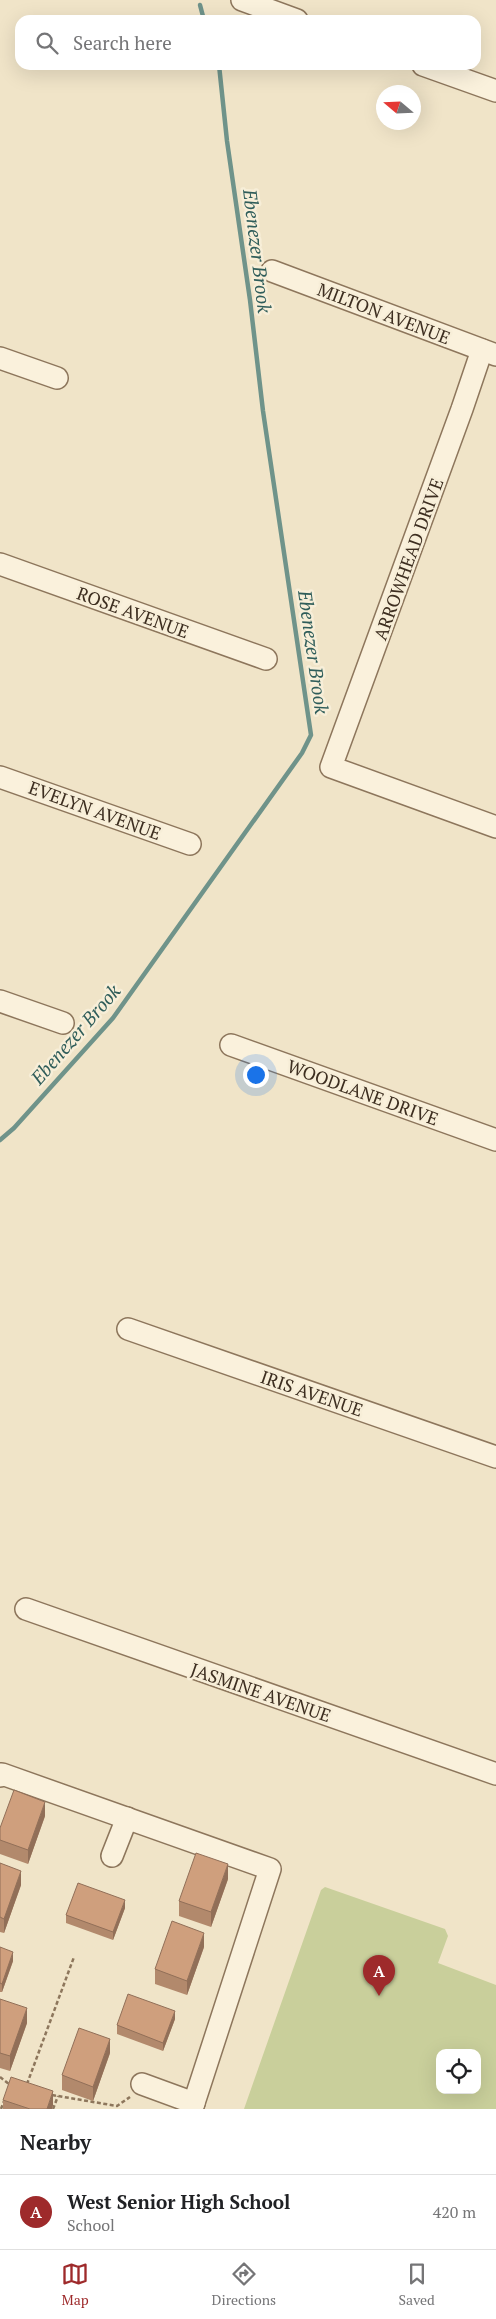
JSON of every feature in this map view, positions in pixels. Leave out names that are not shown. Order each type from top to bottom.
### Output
[{"type":"street","points":[[242,0],[283,15]]},
{"type":"street","points":[[437,70],[496,91]]},
{"type":"street","name":"MILTON AVENUE","points":[[272,271],[489,353]]},
{"type":"street","name":"ARROWHEAD DRIVE","points":[[489,353],[462,409],[332,767],[496,827]]},
{"type":"street","points":[[0,358],[57,378]]},
{"type":"street","name":"ROSE AVENUE","points":[[0,564],[266,659]]},
{"type":"street","name":"EVELYN AVENUE","points":[[0,777],[190,844]]},
{"type":"street","points":[[0,1001],[63,1023]]},
{"type":"street","name":"WOODLANE DRIVE","points":[[231,1045],[496,1140]]},
{"type":"street","name":"IRIS AVENUE","points":[[128,1329],[496,1457]]},
{"type":"street","name":"JASMINE AVENUE","points":[[26,1609],[496,1774]]},
{"type":"street","points":[[0,1776],[2,1774],[270,1869],[193,2106],[143,2084]]},
{"type":"street","points":[[112,1856],[127,1818]]},
{"type":"path","points":[[26,2088],[74,1957]]},
{"type":"path","points":[[0,2077],[18,2085]]},
{"type":"path","points":[[7,2092],[10,2082]]},
{"type":"path","points":[[48,2094],[117,2106],[143,2084]]},
{"type":"path","points":[[53,2109],[58,2096]]},
{"type":"path","points":[[2,2109],[4,2100]]},
{"type":"green space","points":[[325,1887],[445,1929],[448,1936],[438,1963],[496,1985],[496,2109],[244,2109],[321,1890]]},
{"type":"building","points":[[14,1790],[45,1802],[28,1850],[0,1840],[0,1828]]},
{"type":"building","points":[[196,1853],[228,1864],[211,1912],[179,1901]]},
{"type":"building","points":[[0,1863],[21,1871],[4,1919],[0,1917]]},
{"type":"building","points":[[78,1883],[125,1900],[113,1932],[66,1915]]},
{"type":"building","points":[[172,1921],[204,1933],[187,1981],[155,1969]]},
{"type":"building","points":[[0,1947],[13,1952],[2,1984],[0,1983]]},
{"type":"building","points":[[128,1994],[175,2011],[163,2043],[117,2025]]},
{"type":"building","points":[[0,1999],[27,2008],[10,2056],[0,2053]]},
{"type":"building","points":[[79,2028],[110,2039],[93,2087],[62,2075]]},
{"type":"building","points":[[11,2077],[53,2091],[47,2109],[30,2109],[3,2100]]},
{"type":"waterway","name":"Ebenezer Brook","points":[[200,5],[203,15]]},
{"type":"waterway","name":"Ebenezer Brook","points":[[0,1140],[14,1128],[113,1018],[302,753],[311,735],[263,411],[250,300],[227,141],[220,70]]},
{"type":"place","name":"West Senior High School","points":[[379,1996]]}]
